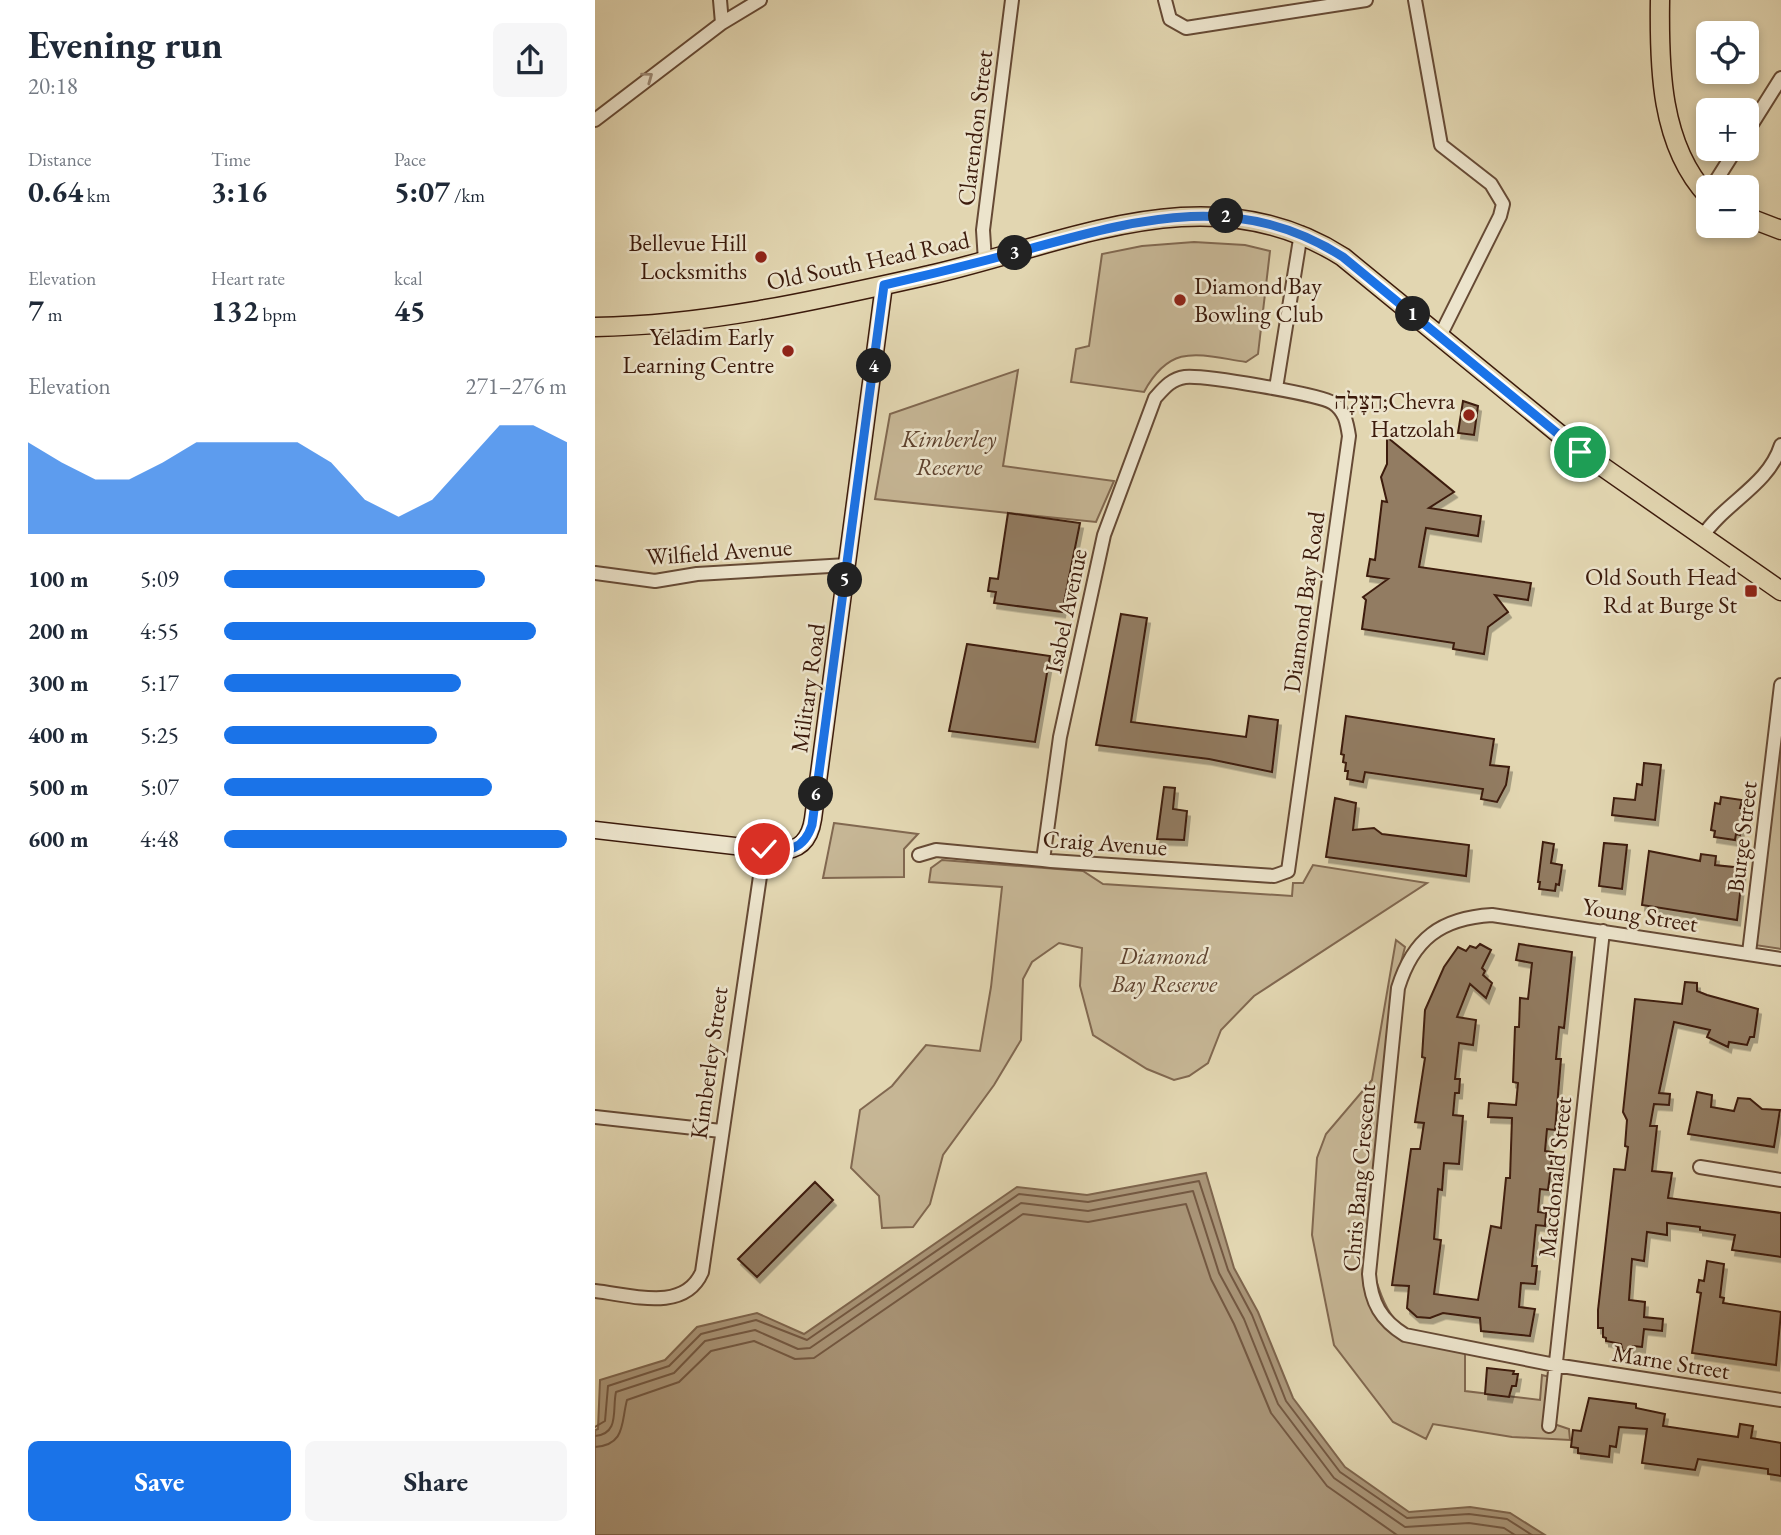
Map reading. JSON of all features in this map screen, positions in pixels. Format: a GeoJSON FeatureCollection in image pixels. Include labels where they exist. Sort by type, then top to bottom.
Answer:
{"type":"FeatureCollection","features":[{"type":"Feature","properties":{"kind":"main road"},"geometry":{"type":"LineString","coordinates":[[1660,0],[1662,68],[1672,132],[1696,182]]}},
{"type":"Feature","properties":{"kind":"main road","name":"Old South Head Road"},"geometry":{"type":"LineString","coordinates":[[595,327],[685,323],[884,285],[1094,231],[1162,217],[1229,216],[1273,223],[1301,233],[1343,257],[1580,452],[1781,591]]}},
{"type":"Feature","properties":{"kind":"main road"},"geometry":{"type":"LineString","coordinates":[[1759,222],[1781,230]]}},
{"type":"Feature","properties":{"kind":"street"},"geometry":{"type":"LineString","coordinates":[[720,0],[722,23]]}},
{"type":"Feature","properties":{"kind":"street"},"geometry":{"type":"LineString","coordinates":[[595,120],[722,23],[759,0]]}},
{"type":"Feature","properties":{"kind":"street","name":"Clarendon Street"},"geometry":{"type":"LineString","coordinates":[[985,261],[983,230],[1012,0]]}},
{"type":"Feature","properties":{"kind":"street"},"geometry":{"type":"LineString","coordinates":[[1165,0],[1170,19],[1186,28],[1366,0]]}},
{"type":"Feature","properties":{"kind":"street"},"geometry":{"type":"LineString","coordinates":[[1415,0],[1441,145],[1491,184],[1503,204],[1489,239],[1440,336]]}},
{"type":"Feature","properties":{"kind":"street"},"geometry":{"type":"LineString","coordinates":[[1759,113],[1781,78]]}},
{"type":"Feature","properties":{"kind":"street"},"geometry":{"type":"LineString","coordinates":[[1276,388],[1301,233]]}},
{"type":"Feature","properties":{"kind":"street","name":"Military Road"},"geometry":{"type":"LineString","coordinates":[[595,830],[764,849],[794,849],[807,838],[812,825],[884,285]]}},
{"type":"Feature","properties":{"kind":"street","name":"Diamond Bay Road"},"geometry":{"type":"LineString","coordinates":[[1168,382],[1186,377],[1276,388],[1321,397],[1341,410],[1349,436],[1288,871]]}},
{"type":"Feature","properties":{"kind":"street","name":"Isabel Avenue"},"geometry":{"type":"LineString","coordinates":[[1043,860],[1060,737],[1104,535],[1155,398],[1168,382]]}},
{"type":"Feature","properties":{"kind":"street"},"geometry":{"type":"LineString","coordinates":[[1702,537],[1718,516],[1763,477],[1781,445]]}},
{"type":"Feature","properties":{"kind":"street","name":"Wilfield Avenue"},"geometry":{"type":"LineString","coordinates":[[595,573],[655,581],[697,573],[847,565]]}},
{"type":"Feature","properties":{"kind":"street","name":"Burge Street"},"geometry":{"type":"LineString","coordinates":[[1749,953],[1781,685]]}},
{"type":"Feature","properties":{"kind":"street","name":"Kimberley Street"},"geometry":{"type":"LineString","coordinates":[[595,1292],[675,1297],[697,1283],[702,1272],[720,1131],[764,849]]}},
{"type":"Feature","properties":{"kind":"street","name":"Craig Avenue"},"geometry":{"type":"LineString","coordinates":[[919,855],[936,849],[1043,860],[1274,876],[1288,871]]}},
{"type":"Feature","properties":{"kind":"street","name":"Young Street"},"geometry":{"type":"LineString","coordinates":[[1492,915],[1781,960]]}},
{"type":"Feature","properties":{"kind":"street","name":"Chris Bang Crescent"},"geometry":{"type":"LineString","coordinates":[[1492,915],[1472,916],[1434,931],[1406,962],[1398,988],[1369,1274],[1370,1297],[1387,1324],[1405,1335],[1555,1365]]}},
{"type":"Feature","properties":{"kind":"street","name":"Macdonald Street"},"geometry":{"type":"LineString","coordinates":[[1549,1426],[1602,931]]}},
{"type":"Feature","properties":{"kind":"street"},"geometry":{"type":"LineString","coordinates":[[595,1117],[720,1131]]}},
{"type":"Feature","properties":{"kind":"street"},"geometry":{"type":"LineString","coordinates":[[1700,1167],[1781,1180]]}},
{"type":"Feature","properties":{"kind":"street","name":"Marne Street"},"geometry":{"type":"LineString","coordinates":[[1555,1365],[1781,1401]]}},
{"type":"Feature","properties":{"kind":"green space","name":"Diamond Bay Bowling Club"},"geometry":{"type":"Polygon","coordinates":[[[1194,242],[1245,245],[1270,251],[1258,354],[1246,362],[1200,355],[1176,359],[1154,376],[1144,392],[1071,382],[1076,349],[1089,346],[1102,254],[1142,246],[1194,242]]]}},
{"type":"Feature","properties":{"kind":"green space","name":"Kimberley Reserve"},"geometry":{"type":"Polygon","coordinates":[[[1018,370],[1003,466],[1114,481],[1096,522],[875,499],[890,414],[1018,370]]]}},
{"type":"Feature","properties":{"kind":"green space"},"geometry":{"type":"Polygon","coordinates":[[[1781,712],[1781,949],[1755,945],[1781,712]]]}},
{"type":"Feature","properties":{"kind":"green space"},"geometry":{"type":"Polygon","coordinates":[[[834,823],[918,834],[904,849],[904,877],[823,878],[834,823]]]}},
{"type":"Feature","properties":{"kind":"green space","name":"Diamond Bay Reserve"},"geometry":{"type":"Polygon","coordinates":[[[942,860],[1083,871],[1103,884],[1292,896],[1293,883],[1303,883],[1313,865],[1427,883],[1254,996],[1221,1030],[1208,1063],[1189,1076],[1174,1080],[1147,1069],[1093,1035],[1080,986],[1082,948],[1059,943],[1032,962],[1023,979],[1021,1040],[994,1085],[943,1155],[930,1204],[913,1227],[882,1228],[879,1196],[851,1168],[860,1110],[892,1086],[926,1045],[980,1051],[991,987],[1002,887],[929,882],[931,868],[942,860]]]}},
{"type":"Feature","properties":{"kind":"green space"},"geometry":{"type":"Polygon","coordinates":[[[1396,940],[1405,947],[1398,974],[1371,1263],[1378,1286],[1392,1316],[1401,1325],[1426,1339],[1465,1351],[1465,1391],[1540,1400],[1542,1375],[1554,1378],[1551,1423],[1569,1429],[1570,1440],[1512,1437],[1433,1424],[1426,1439],[1393,1422],[1334,1345],[1312,1235],[1317,1158],[1326,1134],[1372,1080],[1396,940]]]}},
{"type":"Feature","properties":{"kind":"water"},"geometry":{"type":"Polygon","coordinates":[[[1206,1173],[1234,1268],[1258,1312],[1293,1398],[1345,1467],[1409,1512],[1470,1507],[1510,1513],[1545,1535],[595,1535],[595,1430],[598,1429],[600,1380],[665,1360],[697,1327],[757,1313],[804,1334],[1017,1187],[1087,1195],[1206,1173]]]}},
{"type":"Feature","properties":{"kind":"building","name":"הַצָּלָה;Chevra Hatzolah"},"geometry":{"type":"Polygon","coordinates":[[[1463,401],[1478,406],[1474,435],[1458,433],[1463,401]]]}},
{"type":"Feature","properties":{"kind":"building"},"geometry":{"type":"Polygon","coordinates":[[[1387,437],[1454,492],[1429,508],[1481,516],[1478,536],[1426,528],[1419,567],[1531,583],[1528,600],[1495,595],[1508,612],[1488,627],[1484,654],[1453,649],[1454,643],[1362,629],[1366,600],[1363,597],[1388,579],[1367,576],[1370,559],[1375,560],[1382,501],[1387,502],[1381,477],[1387,464],[1387,437]]]}},
{"type":"Feature","properties":{"kind":"building"},"geometry":{"type":"Polygon","coordinates":[[[1008,513],[1080,523],[1062,612],[994,603],[996,592],[988,591],[990,578],[998,579],[1008,513]]]}},
{"type":"Feature","properties":{"kind":"building"},"geometry":{"type":"Polygon","coordinates":[[[1121,614],[1147,618],[1131,722],[1246,737],[1249,716],[1278,720],[1272,772],[1209,759],[1096,745],[1121,614]]]}},
{"type":"Feature","properties":{"kind":"building"},"geometry":{"type":"Polygon","coordinates":[[[967,644],[1050,656],[1035,742],[949,731],[967,644]]]}},
{"type":"Feature","properties":{"kind":"building"},"geometry":{"type":"Polygon","coordinates":[[[1346,716],[1494,739],[1490,765],[1509,767],[1506,785],[1497,802],[1481,799],[1483,789],[1365,772],[1363,782],[1347,779],[1348,771],[1345,771],[1346,763],[1343,762],[1344,755],[1341,754],[1346,716]]]}},
{"type":"Feature","properties":{"kind":"building"},"geometry":{"type":"Polygon","coordinates":[[[1644,763],[1661,765],[1655,820],[1612,815],[1614,798],[1635,800],[1637,784],[1642,785],[1644,763]]]}},
{"type":"Feature","properties":{"kind":"building"},"geometry":{"type":"Polygon","coordinates":[[[1164,787],[1175,788],[1173,809],[1187,811],[1184,840],[1157,839],[1164,787]]]}},
{"type":"Feature","properties":{"kind":"building"},"geometry":{"type":"Polygon","coordinates":[[[1721,797],[1742,800],[1740,808],[1744,808],[1740,835],[1736,834],[1735,840],[1714,837],[1715,831],[1711,830],[1715,803],[1720,804],[1721,797]]]}},
{"type":"Feature","properties":{"kind":"building"},"geometry":{"type":"Polygon","coordinates":[[[1335,798],[1356,803],[1353,830],[1374,828],[1382,834],[1469,845],[1466,876],[1326,857],[1335,798]]]}},
{"type":"Feature","properties":{"kind":"building"},"geometry":{"type":"Polygon","coordinates":[[[1543,842],[1554,844],[1551,863],[1562,865],[1559,885],[1556,884],[1555,891],[1539,889],[1543,842]]]}},
{"type":"Feature","properties":{"kind":"building"},"geometry":{"type":"Polygon","coordinates":[[[1604,843],[1627,845],[1622,889],[1599,886],[1604,843]]]}},
{"type":"Feature","properties":{"kind":"building"},"geometry":{"type":"Polygon","coordinates":[[[1649,851],[1700,861],[1701,854],[1716,856],[1715,865],[1743,868],[1737,920],[1642,905],[1649,851]]]}},
{"type":"Feature","properties":{"kind":"building"},"geometry":{"type":"Polygon","coordinates":[[[1480,944],[1491,950],[1482,968],[1485,971],[1483,975],[1492,983],[1486,998],[1470,984],[1457,1017],[1476,1020],[1473,1045],[1459,1043],[1455,1079],[1460,1079],[1459,1093],[1455,1093],[1453,1115],[1463,1116],[1459,1164],[1444,1163],[1442,1190],[1438,1189],[1434,1239],[1441,1240],[1434,1294],[1478,1300],[1491,1226],[1501,1228],[1506,1178],[1510,1178],[1512,1118],[1488,1117],[1489,1103],[1516,1105],[1518,1083],[1513,1082],[1515,1027],[1519,1027],[1520,998],[1528,999],[1532,963],[1516,960],[1519,944],[1572,952],[1564,1028],[1559,1027],[1556,1059],[1561,1059],[1555,1130],[1547,1129],[1545,1151],[1553,1152],[1548,1190],[1540,1189],[1538,1212],[1546,1213],[1545,1226],[1536,1225],[1532,1266],[1537,1266],[1535,1284],[1521,1283],[1519,1307],[1535,1309],[1530,1336],[1481,1331],[1480,1318],[1443,1313],[1430,1318],[1417,1317],[1407,1308],[1409,1286],[1392,1285],[1411,1149],[1420,1149],[1424,1123],[1415,1122],[1425,1058],[1422,1057],[1425,1010],[1444,967],[1458,947],[1466,951],[1470,946],[1476,948],[1480,944]]]}},
{"type":"Feature","properties":{"kind":"building"},"geometry":{"type":"Polygon","coordinates":[[[1685,982],[1697,983],[1697,991],[1707,995],[1758,1009],[1754,1037],[1750,1037],[1747,1045],[1729,1042],[1728,1047],[1707,1037],[1710,1030],[1674,1022],[1659,1093],[1670,1094],[1669,1105],[1654,1104],[1650,1126],[1657,1126],[1652,1171],[1672,1173],[1668,1198],[1781,1213],[1781,1257],[1732,1250],[1735,1235],[1700,1230],[1700,1227],[1667,1223],[1667,1235],[1647,1232],[1644,1261],[1632,1259],[1629,1300],[1645,1302],[1644,1317],[1663,1319],[1662,1331],[1644,1329],[1642,1347],[1633,1346],[1623,1352],[1621,1344],[1606,1341],[1603,1337],[1603,1328],[1598,1328],[1598,1310],[1614,1169],[1625,1170],[1628,1147],[1625,1146],[1627,1120],[1623,1112],[1635,999],[1682,1004],[1685,982]]]}},
{"type":"Feature","properties":{"kind":"building"},"geometry":{"type":"Polygon","coordinates":[[[1697,1092],[1712,1095],[1711,1107],[1734,1111],[1738,1098],[1750,1099],[1762,1109],[1780,1110],[1774,1147],[1688,1134],[1697,1092]]]}},
{"type":"Feature","properties":{"kind":"building"},"geometry":{"type":"Polygon","coordinates":[[[815,1182],[833,1200],[757,1277],[738,1259],[815,1182]]]}},
{"type":"Feature","properties":{"kind":"building"},"geometry":{"type":"Polygon","coordinates":[[[1707,1261],[1724,1264],[1720,1297],[1724,1298],[1723,1303],[1781,1312],[1776,1365],[1692,1353],[1701,1293],[1697,1292],[1699,1280],[1704,1281],[1707,1261]]]}},
{"type":"Feature","properties":{"kind":"building"},"geometry":{"type":"Polygon","coordinates":[[[1487,1368],[1514,1371],[1513,1374],[1518,1374],[1516,1386],[1512,1386],[1509,1397],[1485,1394],[1487,1368]]]}},
{"type":"Feature","properties":{"kind":"building"},"geometry":{"type":"Polygon","coordinates":[[[1589,1398],[1636,1404],[1636,1408],[1665,1414],[1663,1426],[1738,1437],[1740,1424],[1753,1426],[1751,1438],[1781,1443],[1781,1476],[1768,1474],[1768,1469],[1698,1459],[1695,1470],[1642,1463],[1647,1429],[1619,1427],[1616,1447],[1610,1446],[1609,1457],[1578,1453],[1578,1448],[1571,1447],[1573,1430],[1581,1431],[1589,1398]]]}},
{"type":"Feature","properties":{"kind":"place","name":"Bellevue Hill Locksmiths"},"geometry":{"type":"Point","coordinates":[761,257]}},
{"type":"Feature","properties":{"kind":"place","name":"Diamond Bay Bowling Club"},"geometry":{"type":"Point","coordinates":[1180,300]}},
{"type":"Feature","properties":{"kind":"place","name":"Yeladim Early Learning Centre"},"geometry":{"type":"Point","coordinates":[788,351]}},
{"type":"Feature","properties":{"kind":"place","name":"הַצָּלָה;Chevra Hatzolah"},"geometry":{"type":"Point","coordinates":[1469,415]}},
{"type":"Feature","properties":{"kind":"place","name":"Old South Head Rd at Burge St"},"geometry":{"type":"Point","coordinates":[1751,591]}},
{"type":"Feature","properties":{"kind":"route"},"geometry":{"type":"LineString","coordinates":[[764,849],[788,851],[800,846],[807,838],[812,825],[884,285],[1094,231],[1162,217],[1216,215],[1273,223],[1311,237],[1360,269],[1580,452]]}}]}
